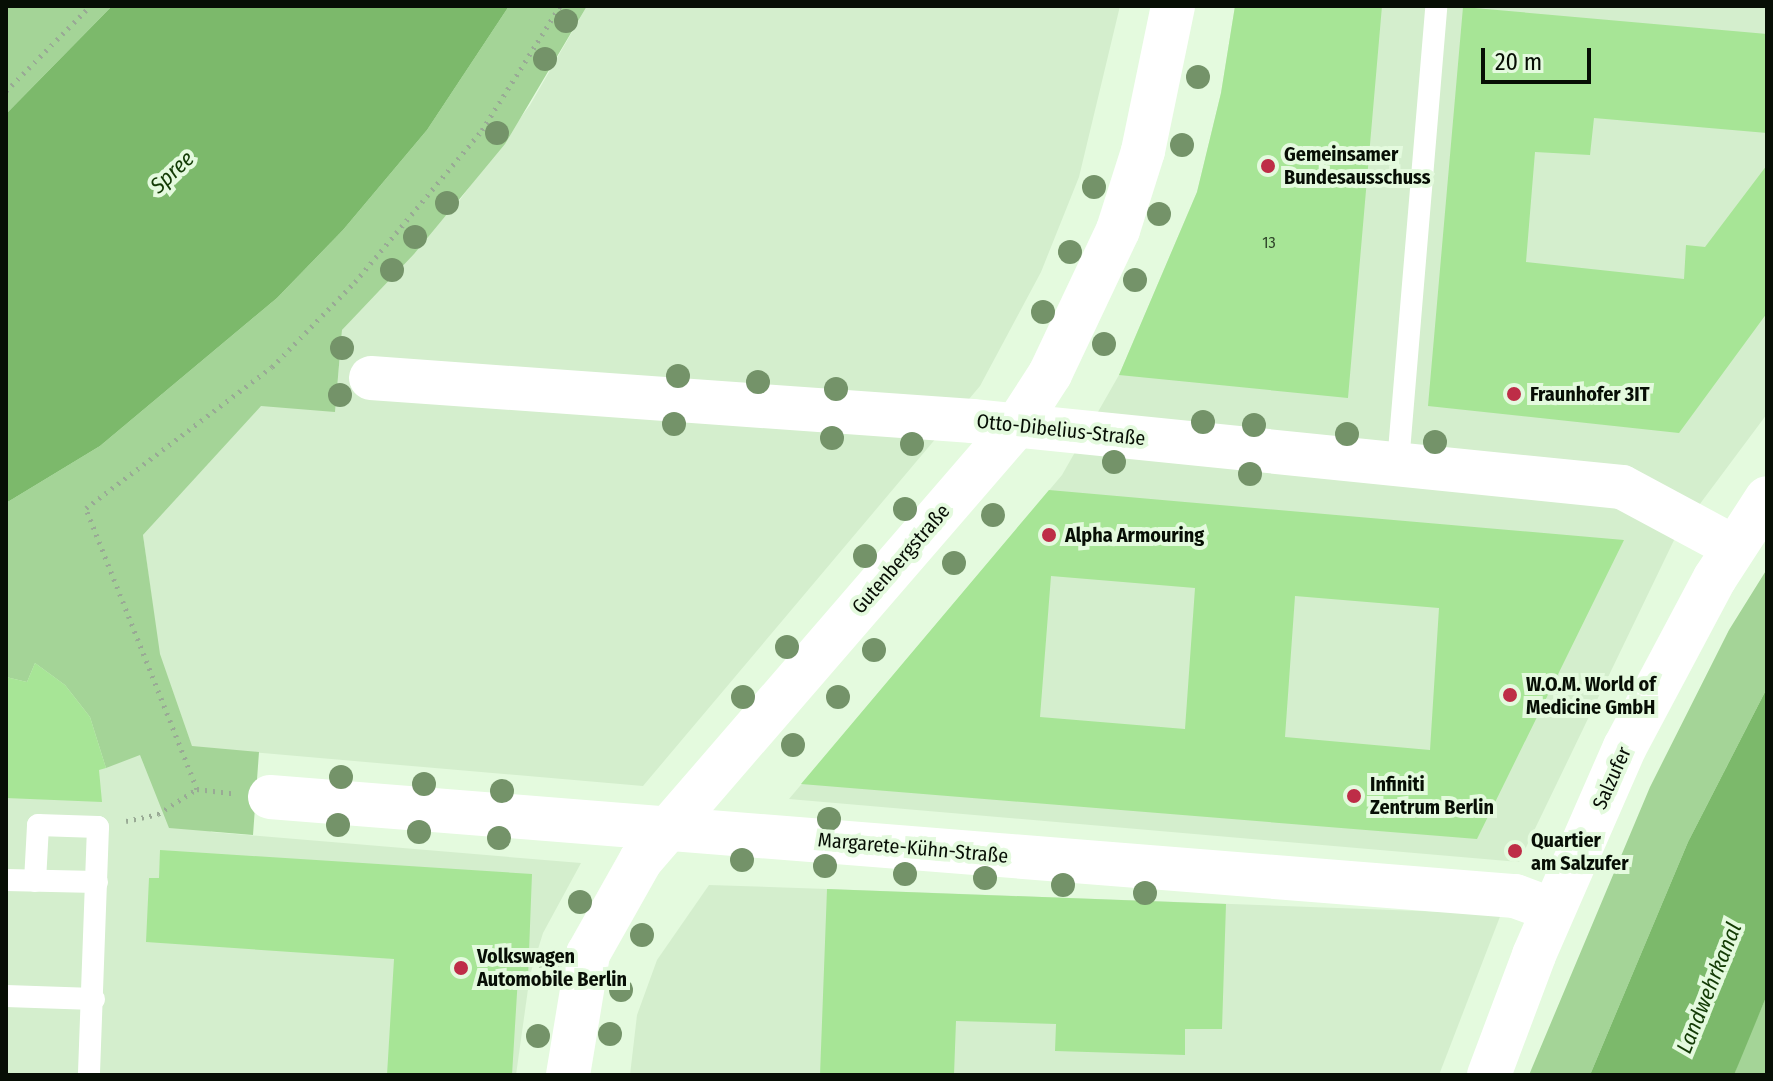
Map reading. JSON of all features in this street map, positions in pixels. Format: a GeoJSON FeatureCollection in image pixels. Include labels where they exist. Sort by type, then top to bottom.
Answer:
{"type":"FeatureCollection","features":[{"type":"Feature","properties":{"kind":"street","name":"Gutenbergstraße"},"geometry":{"type":"LineString","coordinates":[[568,1075],[588,954],[631,875],[1017,425],[1074,329],[1118,230],[1143,151],[1173,6]]}},
{"type":"Feature","properties":{"kind":"street","name":"Otto-Dibelius-Straße"},"geometry":{"type":"LineString","coordinates":[[371,378],[1017,425],[1622,487],[1734,547]]}},
{"type":"Feature","properties":{"kind":"street","name":"Salzufer"},"geometry":{"type":"LineString","coordinates":[[1489,1075],[1553,910],[1625,747],[1734,547],[1767,498]]}},
{"type":"Feature","properties":{"kind":"street","name":"Margarete-Kühn-Straße"},"geometry":{"type":"LineString","coordinates":[[270,797],[1515,896],[1553,910]]}},
{"type":"Feature","properties":{"kind":"lane"},"geometry":{"type":"LineString","coordinates":[[1398,463],[1436,6]]}},
{"type":"Feature","properties":{"kind":"lane"},"geometry":{"type":"LineString","coordinates":[[35,881],[38,825],[98,827],[89,1075]]}},
{"type":"Feature","properties":{"kind":"lane"},"geometry":{"type":"LineString","coordinates":[[6,880],[97,882]]}},
{"type":"Feature","properties":{"kind":"lane"},"geometry":{"type":"LineString","coordinates":[[6,996],[94,999]]}},
{"type":"Feature","properties":{"kind":"path"},"geometry":{"type":"LineString","coordinates":[[6,91],[90,6]]}},
{"type":"Feature","properties":{"kind":"path"},"geometry":{"type":"LineString","coordinates":[[197,789],[86,508],[272,367],[355,282],[482,130],[560,6]]}},
{"type":"Feature","properties":{"kind":"path"},"geometry":{"type":"LineString","coordinates":[[98,827],[158,814],[197,789],[270,797]]}},
{"type":"Feature","properties":{"kind":"shaded area"},"geometry":{"type":"Polygon","coordinates":[[[6,6],[112,6],[6,114],[6,6]]]}},
{"type":"Feature","properties":{"kind":"shaded area"},"geometry":{"type":"Polygon","coordinates":[[[509,6],[587,6],[505,144],[414,254],[342,330],[335,412],[261,406],[143,535],[160,654],[192,746],[259,752],[253,835],[169,828],[140,755],[106,768],[90,717],[65,685],[35,663],[27,682],[6,677],[6,503],[100,446],[277,298],[343,230],[427,130],[509,6]]]}},
{"type":"Feature","properties":{"kind":"shaded area"},"geometry":{"type":"Polygon","coordinates":[[[587,6],[1120,6],[1079,177],[1041,272],[980,386],[643,786],[192,747],[159,653],[143,535],[261,405],[335,411],[342,330],[459,201],[530,105],[587,6]]]}},
{"type":"Feature","properties":{"kind":"shaded area"},"geometry":{"type":"Polygon","coordinates":[[[1235,6],[1767,6],[1767,414],[1676,536],[1519,862],[789,799],[1062,475],[1119,375],[1197,192],[1221,93],[1235,6]]]}},
{"type":"Feature","properties":{"kind":"shaded area"},"geometry":{"type":"Polygon","coordinates":[[[6,503],[211,832],[581,863],[543,933],[530,975],[516,1075],[6,1075],[6,503]]]}},
{"type":"Feature","properties":{"kind":"shaded area"},"geometry":{"type":"Polygon","coordinates":[[[1767,569],[1767,688],[1688,842],[1590,1075],[1529,1075],[1650,787],[1729,630],[1767,569]]]}},
{"type":"Feature","properties":{"kind":"shaded area"},"geometry":{"type":"Polygon","coordinates":[[[709,885],[1501,914],[1439,1075],[630,1075],[637,1015],[657,960],[709,885]]]}},
{"type":"Feature","properties":{"kind":"shaded area"},"geometry":{"type":"Polygon","coordinates":[[[1767,995],[1767,1075],[1734,1075],[1740,1057],[1767,995]]]}},
{"type":"Feature","properties":{"kind":"water","name":"Spree"},"geometry":{"type":"Polygon","coordinates":[[[112,6],[509,6],[427,130],[343,230],[277,298],[100,446],[6,503],[6,114],[112,6]]]}},
{"type":"Feature","properties":{"kind":"water","name":"Landwehrkanal"},"geometry":{"type":"Polygon","coordinates":[[[1767,688],[1767,995],[1734,1075],[1590,1075],[1688,842],[1767,688]]]}},
{"type":"Feature","properties":{"kind":"building"},"geometry":{"type":"Polygon","coordinates":[[[1235,6],[1382,6],[1348,398],[1119,375],[1197,192],[1221,93],[1235,6]]]}},
{"type":"Feature","properties":{"kind":"building"},"geometry":{"type":"Polygon","coordinates":[[[1463,7],[1767,34],[1767,133],[1594,118],[1590,155],[1535,152],[1526,262],[1684,279],[1686,245],[1705,247],[1767,165],[1767,313],[1679,433],[1428,406],[1463,7]]]}},
{"type":"Feature","properties":{"kind":"building"},"geometry":{"type":"Polygon","coordinates":[[[1049,490],[1624,540],[1477,839],[801,784],[1049,490]],[[1051,576],[1040,717],[1185,729],[1195,588],[1051,576]],[[1295,596],[1285,737],[1430,750],[1439,608],[1295,596]]]}},
{"type":"Feature","properties":{"kind":"building"},"geometry":{"type":"Polygon","coordinates":[[[35,663],[65,685],[90,717],[106,768],[99,770],[102,802],[6,798],[6,677],[27,682],[35,663]]]}},
{"type":"Feature","properties":{"kind":"building","name":"Volkswagen Automobile Berlin"},"geometry":{"type":"Polygon","coordinates":[[[160,850],[532,874],[528,978],[518,977],[512,1075],[387,1075],[394,959],[146,942],[149,878],[159,878],[160,850]]]}},
{"type":"Feature","properties":{"kind":"building"},"geometry":{"type":"Polygon","coordinates":[[[827,889],[1226,904],[1222,1029],[1185,1029],[1185,1055],[1055,1051],[1056,1024],[956,1021],[954,1075],[820,1075],[827,889]]]}},
{"type":"Feature","properties":{"kind":"place","name":"Gemeinsamer Bundesausschuss"},"geometry":{"type":"Point","coordinates":[1268,166]}},
{"type":"Feature","properties":{"kind":"place","name":"Fraunhofer 3IT"},"geometry":{"type":"Point","coordinates":[1514,394]}},
{"type":"Feature","properties":{"kind":"place","name":"Alpha Armouring"},"geometry":{"type":"Point","coordinates":[1049,535]}},
{"type":"Feature","properties":{"kind":"place","name":"W.O.M. World of Medicine GmbH"},"geometry":{"type":"Point","coordinates":[1510,695]}},
{"type":"Feature","properties":{"kind":"place","name":"Infiniti Zentrum Berlin"},"geometry":{"type":"Point","coordinates":[1354,796]}},
{"type":"Feature","properties":{"kind":"place","name":"Quartier am Salzufer"},"geometry":{"type":"Point","coordinates":[1515,851]}},
{"type":"Feature","properties":{"kind":"place","name":"Volkswagen Automobile Berlin"},"geometry":{"type":"Point","coordinates":[461,968]}}]}
